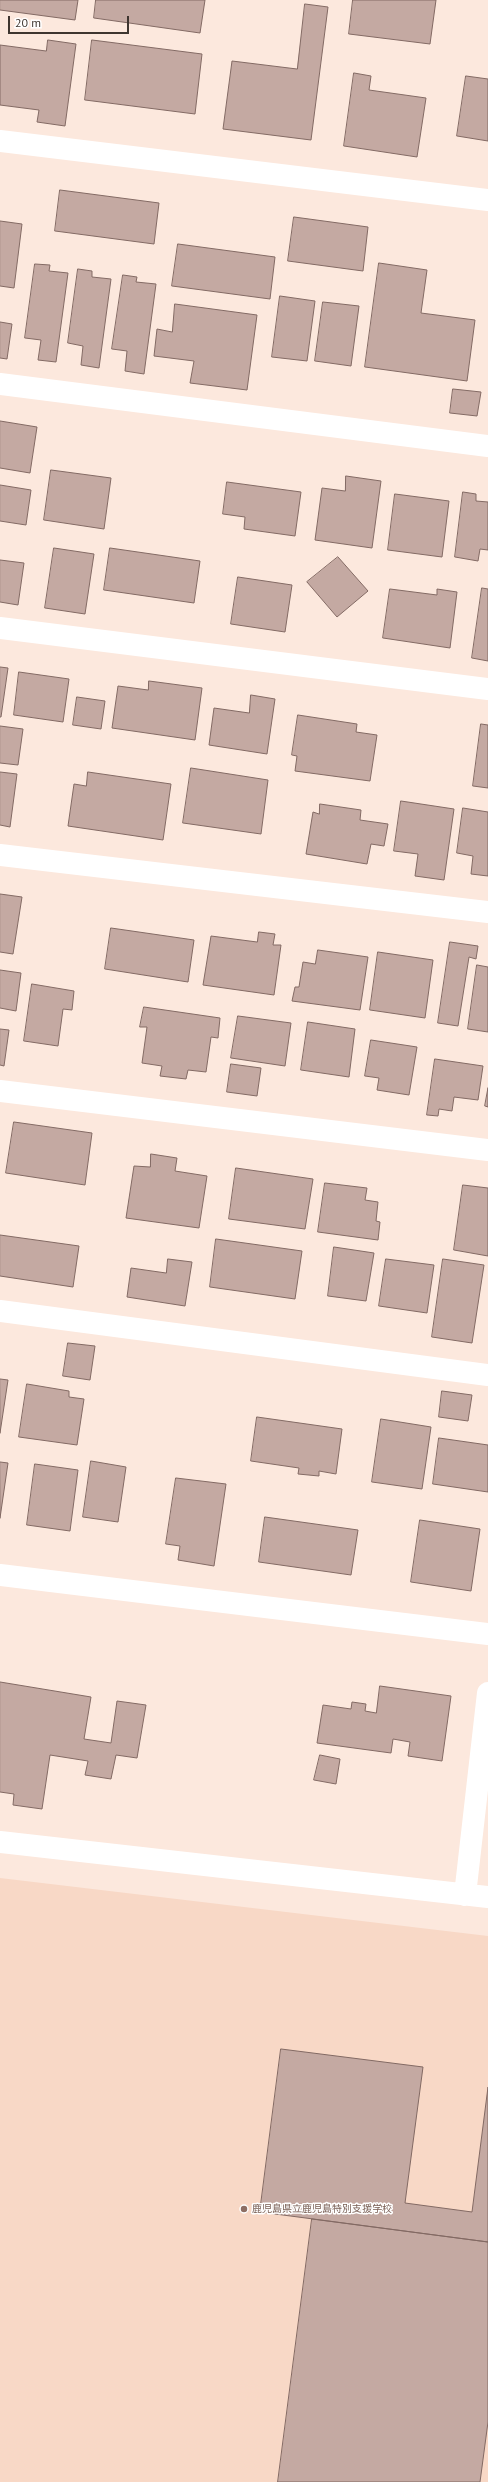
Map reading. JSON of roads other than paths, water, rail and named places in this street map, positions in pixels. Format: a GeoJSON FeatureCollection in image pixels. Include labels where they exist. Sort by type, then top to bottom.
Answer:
{"type":"FeatureCollection","features":[{"type":"Feature","properties":{"kind":"street"},"geometry":{"type":"LineString","coordinates":[[0,141],[488,200]]}},
{"type":"Feature","properties":{"kind":"street"},"geometry":{"type":"LineString","coordinates":[[0,384],[488,446]]}},
{"type":"Feature","properties":{"kind":"street"},"geometry":{"type":"LineString","coordinates":[[0,628],[488,689]]}},
{"type":"Feature","properties":{"kind":"street"},"geometry":{"type":"LineString","coordinates":[[0,855],[488,912]]}},
{"type":"Feature","properties":{"kind":"street"},"geometry":{"type":"LineString","coordinates":[[0,1091],[488,1150]]}},
{"type":"Feature","properties":{"kind":"street"},"geometry":{"type":"LineString","coordinates":[[0,1311],[488,1375]]}},
{"type":"Feature","properties":{"kind":"street"},"geometry":{"type":"LineString","coordinates":[[0,1575],[488,1634]]}},
{"type":"Feature","properties":{"kind":"street"},"geometry":{"type":"LineString","coordinates":[[465,1895],[488,1693]]}},
{"type":"Feature","properties":{"kind":"street"},"geometry":{"type":"LineString","coordinates":[[0,1842],[488,1897]]}},
{"type":"Feature","properties":{"kind":"place","name":"鹿児島県立鹿児島特別支援学校"},"geometry":{"type":"Point","coordinates":[244,2209]}}]}
